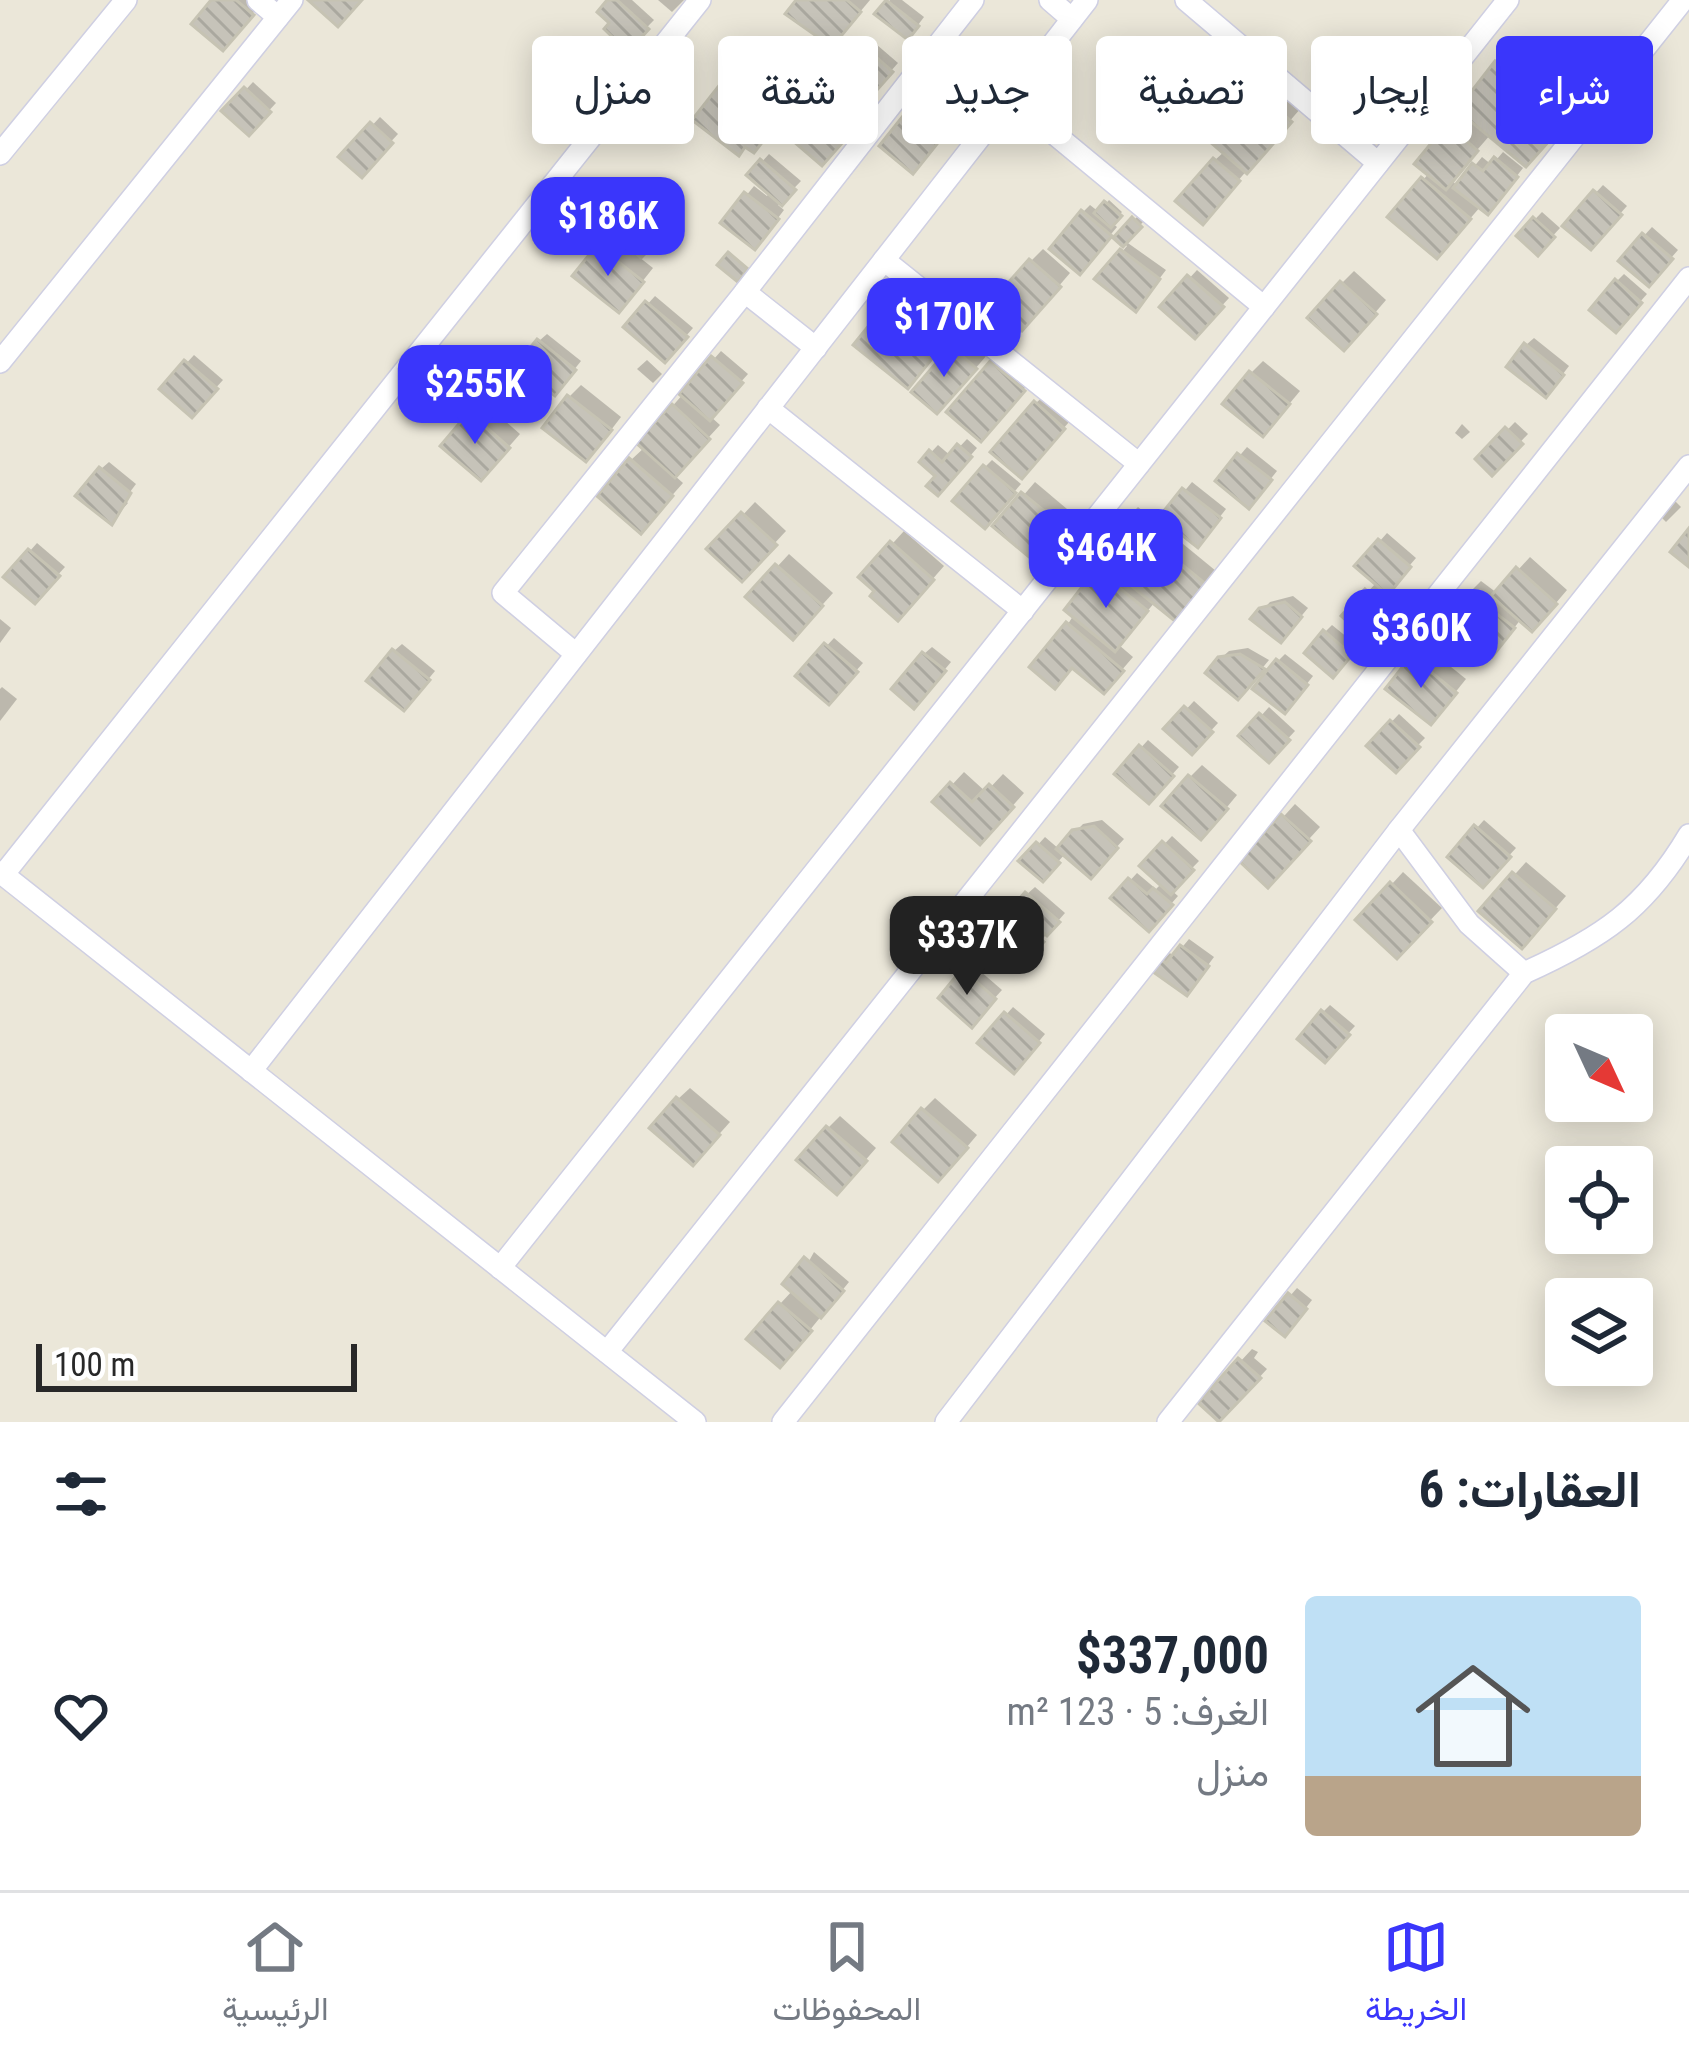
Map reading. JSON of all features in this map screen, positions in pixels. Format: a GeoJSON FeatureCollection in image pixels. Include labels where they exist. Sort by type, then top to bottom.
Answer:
{"type":"FeatureCollection","features":[{"type":"Feature","properties":{"kind":"street"},"geometry":{"type":"LineString","coordinates":[[0,154],[126,0]]}},
{"type":"Feature","properties":{"kind":"street"},"geometry":{"type":"LineString","coordinates":[[0,362],[285,9],[258,0]]}},
{"type":"Feature","properties":{"kind":"street"},"geometry":{"type":"LineString","coordinates":[[695,1422],[2,873],[700,0]]}},
{"type":"Feature","properties":{"kind":"street"},"geometry":{"type":"LineString","coordinates":[[576,655],[503,593],[973,0]]}},
{"type":"Feature","properties":{"kind":"street"},"geometry":{"type":"LineString","coordinates":[[1050,0],[1072,20]]}},
{"type":"Feature","properties":{"kind":"street"},"geometry":{"type":"LineString","coordinates":[[1059,36],[1088,0]]}},
{"type":"Feature","properties":{"kind":"street"},"geometry":{"type":"LineString","coordinates":[[1186,0],[1378,163]]}},
{"type":"Feature","properties":{"kind":"street"},"geometry":{"type":"LineString","coordinates":[[500,1268],[1508,0]]}},
{"type":"Feature","properties":{"kind":"street"},"geometry":{"type":"LineString","coordinates":[[607,1352],[1683,0]]}},
{"type":"Feature","properties":{"kind":"street"},"geometry":{"type":"LineString","coordinates":[[251,1071],[975,144]]}},
{"type":"Feature","properties":{"kind":"street"},"geometry":{"type":"LineString","coordinates":[[1067,144],[1264,307]]}},
{"type":"Feature","properties":{"kind":"street"},"geometry":{"type":"LineString","coordinates":[[884,260],[1138,464]]}},
{"type":"Feature","properties":{"kind":"street"},"geometry":{"type":"LineString","coordinates":[[783,1422],[1689,278]]}},
{"type":"Feature","properties":{"kind":"street"},"geometry":{"type":"LineString","coordinates":[[745,292],[815,348]]}},
{"type":"Feature","properties":{"kind":"street"},"geometry":{"type":"LineString","coordinates":[[768,408],[1023,611]]}},
{"type":"Feature","properties":{"kind":"street"},"geometry":{"type":"LineString","coordinates":[[946,1422],[1399,830],[1689,466]]}},
{"type":"Feature","properties":{"kind":"street"},"geometry":{"type":"LineString","coordinates":[[1399,830],[1469,924],[1524,974]]}},
{"type":"Feature","properties":{"kind":"street"},"geometry":{"type":"LineString","coordinates":[[1168,1422],[1524,974],[1589,944],[1662,880],[1689,835]]}},
{"type":"Feature","properties":{"kind":"building"},"geometry":{"type":"Polygon","coordinates":[[[211,0],[236,0],[254,15],[223,51],[191,24],[211,0]]]}},
{"type":"Feature","properties":{"kind":"building"},"geometry":{"type":"Polygon","coordinates":[[[308,0],[362,0],[338,27],[308,0]]]}},
{"type":"Feature","properties":{"kind":"building"},"geometry":{"type":"Polygon","coordinates":[[[607,0],[617,0],[649,29],[643,36],[611,36],[604,29],[609,23],[597,12],[607,0]]]}},
{"type":"Feature","properties":{"kind":"building"},"geometry":{"type":"Polygon","coordinates":[[[796,0],[847,0],[861,12],[841,36],[816,36],[785,14],[796,0]]]}},
{"type":"Feature","properties":{"kind":"building"},"geometry":{"type":"Polygon","coordinates":[[[886,0],[919,26],[911,36],[903,36],[874,14],[886,0]]]}},
{"type":"Feature","properties":{"kind":"building"},"geometry":{"type":"Polygon","coordinates":[[[878,59],[893,72],[878,89],[878,59]]]}},
{"type":"Feature","properties":{"kind":"building"},"geometry":{"type":"Polygon","coordinates":[[[1495,61],[1496,142],[1472,122],[1472,91],[1495,61]]]}},
{"type":"Feature","properties":{"kind":"building"},"geometry":{"type":"Polygon","coordinates":[[[244,87],[271,112],[249,136],[221,111],[244,87]]]}},
{"type":"Feature","properties":{"kind":"building"},"geometry":{"type":"Polygon","coordinates":[[[718,87],[718,140],[694,117],[718,87]]]}},
{"type":"Feature","properties":{"kind":"building"},"geometry":{"type":"Polygon","coordinates":[[[902,117],[902,144],[937,144],[913,174],[879,146],[902,117]]]}},
{"type":"Feature","properties":{"kind":"building"},"geometry":{"type":"Polygon","coordinates":[[[370,122],[393,143],[362,178],[338,157],[370,122]]]}},
{"type":"Feature","properties":{"kind":"building"},"geometry":{"type":"Polygon","coordinates":[[[723,144],[761,144],[754,153],[745,147],[739,156],[723,144]]]}},
{"type":"Feature","properties":{"kind":"building"},"geometry":{"type":"Polygon","coordinates":[[[797,144],[841,144],[822,166],[797,144]]]}},
{"type":"Feature","properties":{"kind":"building"},"geometry":{"type":"Polygon","coordinates":[[[1212,144],[1273,144],[1247,174],[1212,144]]]}},
{"type":"Feature","properties":{"kind":"building"},"geometry":{"type":"Polygon","coordinates":[[[1430,144],[1470,144],[1478,151],[1446,190],[1414,164],[1430,144]]]}},
{"type":"Feature","properties":{"kind":"building"},"geometry":{"type":"Polygon","coordinates":[[[1498,144],[1546,144],[1526,167],[1498,144]]]}},
{"type":"Feature","properties":{"kind":"building"},"geometry":{"type":"Polygon","coordinates":[[[1494,157],[1518,177],[1488,215],[1453,188],[1472,163],[1483,171],[1494,157]]]}},
{"type":"Feature","properties":{"kind":"building"},"geometry":{"type":"Polygon","coordinates":[[[1213,158],[1240,181],[1203,225],[1175,201],[1213,158]]]}},
{"type":"Feature","properties":{"kind":"building"},"geometry":{"type":"Polygon","coordinates":[[[760,159],[796,190],[782,206],[746,175],[760,159]]]}},
{"type":"Feature","properties":{"kind":"building"},"geometry":{"type":"Polygon","coordinates":[[[1421,177],[1471,219],[1437,259],[1387,217],[1421,177]]]}},
{"type":"Feature","properties":{"kind":"building"},"geometry":{"type":"Polygon","coordinates":[[[1593,190],[1622,215],[1591,250],[1562,226],[1593,190]]]}},
{"type":"Feature","properties":{"kind":"building"},"geometry":{"type":"Polygon","coordinates":[[[744,192],[779,219],[755,250],[720,223],[744,192]]]}},
{"type":"Feature","properties":{"kind":"building"},"geometry":{"type":"Polygon","coordinates":[[[1104,201],[1122,216],[1111,228],[1094,213],[1104,201]]]}},
{"type":"Feature","properties":{"kind":"building"},"geometry":{"type":"Polygon","coordinates":[[[634,205],[665,233],[641,258],[611,230],[634,205]]]}},
{"type":"Feature","properties":{"kind":"building"},"geometry":{"type":"Polygon","coordinates":[[[1081,210],[1112,236],[1080,275],[1049,249],[1081,210]]]}},
{"type":"Feature","properties":{"kind":"building"},"geometry":{"type":"Polygon","coordinates":[[[1132,217],[1142,227],[1123,247],[1113,238],[1132,217]]]}},
{"type":"Feature","properties":{"kind":"building"},"geometry":{"type":"Polygon","coordinates":[[[1533,217],[1555,237],[1538,256],[1516,236],[1533,217]]]}},
{"type":"Feature","properties":{"kind":"building"},"geometry":{"type":"Polygon","coordinates":[[[1642,233],[1673,259],[1649,287],[1618,261],[1642,233]]]}},
{"type":"Feature","properties":{"kind":"building"},"geometry":{"type":"Polygon","coordinates":[[[597,245],[644,282],[619,313],[572,276],[597,245]]]}},
{"type":"Feature","properties":{"kind":"building"},"geometry":{"type":"Polygon","coordinates":[[[1120,249],[1160,279],[1136,312],[1094,279],[1120,249]]]}},
{"type":"Feature","properties":{"kind":"building"},"geometry":{"type":"Polygon","coordinates":[[[728,252],[748,269],[738,282],[717,265],[728,252]]]}},
{"type":"Feature","properties":{"kind":"building"},"geometry":{"type":"Polygon","coordinates":[[[1029,259],[1061,287],[1022,331],[990,303],[1029,259]]]}},
{"type":"Feature","properties":{"kind":"building"},"geometry":{"type":"Polygon","coordinates":[[[1187,275],[1224,307],[1195,339],[1159,307],[1187,275]]]}},
{"type":"Feature","properties":{"kind":"building"},"geometry":{"type":"Polygon","coordinates":[[[1615,279],[1642,303],[1616,333],[1589,310],[1615,279]]]}},
{"type":"Feature","properties":{"kind":"building"},"geometry":{"type":"Polygon","coordinates":[[[1340,281],[1377,314],[1344,351],[1307,318],[1340,281]]]}},
{"type":"Feature","properties":{"kind":"building"},"geometry":{"type":"Polygon","coordinates":[[[896,292],[950,336],[908,389],[853,345],[896,292]]]}},
{"type":"Feature","properties":{"kind":"building"},"geometry":{"type":"Polygon","coordinates":[[[645,301],[688,337],[665,363],[623,327],[645,301]]]}},
{"type":"Feature","properties":{"kind":"building"},"geometry":{"type":"Polygon","coordinates":[[[537,339],[576,370],[555,396],[516,365],[537,339]]]}},
{"type":"Feature","properties":{"kind":"building"},"geometry":{"type":"Polygon","coordinates":[[[1524,343],[1564,375],[1546,398],[1506,367],[1524,343]]]}},
{"type":"Feature","properties":{"kind":"building"},"geometry":{"type":"Polygon","coordinates":[[[951,346],[977,369],[937,414],[911,392],[951,346]]]}},
{"type":"Feature","properties":{"kind":"building"},"geometry":{"type":"Polygon","coordinates":[[[711,356],[743,383],[710,421],[679,394],[711,356]]]}},
{"type":"Feature","properties":{"kind":"building"},"geometry":{"type":"Polygon","coordinates":[[[184,360],[218,389],[192,418],[159,389],[184,360]]]}},
{"type":"Feature","properties":{"kind":"building"},"geometry":{"type":"Polygon","coordinates":[[[990,361],[1025,391],[981,442],[946,412],[990,361]]]}},
{"type":"Feature","properties":{"kind":"building"},"geometry":{"type":"Polygon","coordinates":[[[1249,371],[1290,404],[1263,437],[1222,404],[1249,371]]]}},
{"type":"Feature","properties":{"kind":"building"},"geometry":{"type":"Polygon","coordinates":[[[567,395],[612,430],[586,462],[542,428],[567,395]]]}},
{"type":"Feature","properties":{"kind":"building"},"geometry":{"type":"Polygon","coordinates":[[[1034,401],[1065,429],[1022,479],[990,452],[1034,401]]]}},
{"type":"Feature","properties":{"kind":"building"},"geometry":{"type":"Polygon","coordinates":[[[672,404],[710,439],[675,478],[636,443],[672,404]]]}},
{"type":"Feature","properties":{"kind":"building"},"geometry":{"type":"Polygon","coordinates":[[[469,412],[510,448],[481,481],[440,446],[469,412]]]}},
{"type":"Feature","properties":{"kind":"building"},"geometry":{"type":"Polygon","coordinates":[[[1505,427],[1523,444],[1492,476],[1475,459],[1505,427]]]}},
{"type":"Feature","properties":{"kind":"building"},"geometry":{"type":"Polygon","coordinates":[[[957,444],[972,457],[938,496],[926,486],[935,476],[919,462],[929,450],[942,462],[957,444]]]}},
{"type":"Feature","properties":{"kind":"building"},"geometry":{"type":"Polygon","coordinates":[[[1237,453],[1272,480],[1249,509],[1215,481],[1237,453]]]}},
{"type":"Feature","properties":{"kind":"building"},"geometry":{"type":"Polygon","coordinates":[[[629,458],[673,496],[641,534],[597,496],[629,458]]]}},
{"type":"Feature","properties":{"kind":"building"},"geometry":{"type":"Polygon","coordinates":[[[983,465],[1016,493],[985,529],[952,501],[983,465]]]}},
{"type":"Feature","properties":{"kind":"building"},"geometry":{"type":"Polygon","coordinates":[[[99,467],[131,493],[112,525],[75,496],[99,467]]]}},
{"type":"Feature","properties":{"kind":"building"},"geometry":{"type":"Polygon","coordinates":[[[1182,488],[1221,518],[1198,548],[1159,517],[1182,488]]]}},
{"type":"Feature","properties":{"kind":"building"},"geometry":{"type":"Polygon","coordinates":[[[1021,492],[1058,522],[1029,557],[992,526],[1021,492]]]}},
{"type":"Feature","properties":{"kind":"building"},"geometry":{"type":"Polygon","coordinates":[[[741,512],[777,545],[742,582],[706,549],[741,512]]]}},
{"type":"Feature","properties":{"kind":"building"},"geometry":{"type":"Polygon","coordinates":[[[1124,517],[1207,585],[1176,622],[1093,555],[1124,517]]]}},
{"type":"Feature","properties":{"kind":"building"},"geometry":{"type":"Polygon","coordinates":[[[1689,528],[1689,567],[1670,552],[1689,528]]]}},
{"type":"Feature","properties":{"kind":"building"},"geometry":{"type":"Polygon","coordinates":[[[1378,539],[1411,567],[1388,595],[1354,566],[1378,539]]]}},
{"type":"Feature","properties":{"kind":"building"},"geometry":{"type":"Polygon","coordinates":[[[890,541],[934,580],[898,621],[870,596],[874,591],[858,577],[890,541]]]}},
{"type":"Feature","properties":{"kind":"building"},"geometry":{"type":"Polygon","coordinates":[[[28,549],[60,576],[35,604],[3,577],[28,549]]]}},
{"type":"Feature","properties":{"kind":"building"},"geometry":{"type":"Polygon","coordinates":[[[775,564],[823,606],[793,640],[745,597],[775,564]]]}},
{"type":"Feature","properties":{"kind":"building"},"geometry":{"type":"Polygon","coordinates":[[[1516,567],[1557,604],[1532,632],[1491,596],[1516,567]]]}},
{"type":"Feature","properties":{"kind":"building"},"geometry":{"type":"Polygon","coordinates":[[[1096,569],[1148,611],[1115,652],[1064,610],[1096,569]]]}},
{"type":"Feature","properties":{"kind":"building"},"geometry":{"type":"Polygon","coordinates":[[[1365,589],[1394,616],[1370,642],[1341,616],[1365,589]]]}},
{"type":"Feature","properties":{"kind":"building"},"geometry":{"type":"Polygon","coordinates":[[[1467,591],[1515,628],[1492,657],[1444,620],[1467,591]]]}},
{"type":"Feature","properties":{"kind":"building"},"geometry":{"type":"Polygon","coordinates":[[[1285,602],[1302,617],[1281,643],[1250,619],[1259,608],[1285,602]]]}},
{"type":"Feature","properties":{"kind":"building"},"geometry":{"type":"Polygon","coordinates":[[[1066,622],[1124,671],[1104,694],[1072,668],[1055,689],[1029,667],[1066,622]]]}},
{"type":"Feature","properties":{"kind":"building"},"geometry":{"type":"Polygon","coordinates":[[[1323,630],[1352,655],[1333,678],[1304,653],[1323,630]]]}},
{"type":"Feature","properties":{"kind":"building"},"geometry":{"type":"Polygon","coordinates":[[[824,643],[858,672],[829,705],[795,676],[824,643]]]}},
{"type":"Feature","properties":{"kind":"building"},"geometry":{"type":"Polygon","coordinates":[[[392,649],[430,680],[404,711],[366,681],[392,649]]]}},
{"type":"Feature","properties":{"kind":"building"},"geometry":{"type":"Polygon","coordinates":[[[922,652],[946,671],[914,709],[891,689],[922,652]]]}},
{"type":"Feature","properties":{"kind":"building"},"geometry":{"type":"Polygon","coordinates":[[[1240,654],[1265,669],[1238,700],[1205,673],[1218,657],[1240,654]]]}},
{"type":"Feature","properties":{"kind":"building"},"geometry":{"type":"Polygon","coordinates":[[[1411,656],[1457,693],[1431,725],[1385,689],[1411,656]]]}},
{"type":"Feature","properties":{"kind":"building"},"geometry":{"type":"Polygon","coordinates":[[[1276,659],[1308,685],[1285,714],[1252,689],[1276,659]]]}},
{"type":"Feature","properties":{"kind":"building"},"geometry":{"type":"Polygon","coordinates":[[[1184,706],[1213,732],[1192,755],[1163,729],[1184,706]]]}},
{"type":"Feature","properties":{"kind":"building"},"geometry":{"type":"Polygon","coordinates":[[[1259,713],[1290,740],[1269,763],[1238,736],[1259,713]]]}},
{"type":"Feature","properties":{"kind":"building"},"geometry":{"type":"Polygon","coordinates":[[[1390,720],[1420,747],[1396,773],[1366,746],[1390,720]]]}},
{"type":"Feature","properties":{"kind":"building"},"geometry":{"type":"Polygon","coordinates":[[[1139,745],[1174,776],[1149,804],[1114,774],[1139,745]]]}},
{"type":"Feature","properties":{"kind":"building"},"geometry":{"type":"Polygon","coordinates":[[[1188,775],[1228,809],[1201,840],[1161,806],[1188,775]]]}},
{"type":"Feature","properties":{"kind":"building"},"geometry":{"type":"Polygon","coordinates":[[[950,782],[972,802],[989,784],[1014,807],[980,845],[932,802],[950,782]]]}},
{"type":"Feature","properties":{"kind":"building"},"geometry":{"type":"Polygon","coordinates":[[[1281,814],[1311,841],[1268,888],[1239,861],[1281,814]]]}},
{"type":"Feature","properties":{"kind":"building"},"geometry":{"type":"Polygon","coordinates":[[[1474,825],[1511,857],[1483,888],[1447,857],[1474,825]]]}},
{"type":"Feature","properties":{"kind":"building"},"geometry":{"type":"Polygon","coordinates":[[[1094,826],[1118,848],[1091,879],[1056,849],[1072,830],[1094,826]]]}},
{"type":"Feature","properties":{"kind":"building"},"geometry":{"type":"Polygon","coordinates":[[[1162,841],[1194,870],[1171,895],[1139,866],[1162,841]]]}},
{"type":"Feature","properties":{"kind":"building"},"geometry":{"type":"Polygon","coordinates":[[[1036,842],[1060,863],[1043,882],[1018,861],[1036,842]]]}},
{"type":"Feature","properties":{"kind":"building"},"geometry":{"type":"Polygon","coordinates":[[[1512,872],[1556,909],[1522,949],[1478,911],[1512,872]]]}},
{"type":"Feature","properties":{"kind":"building"},"geometry":{"type":"Polygon","coordinates":[[[1128,878],[1147,894],[1153,888],[1173,905],[1149,932],[1110,898],[1128,878]]]}},
{"type":"Feature","properties":{"kind":"building"},"geometry":{"type":"Polygon","coordinates":[[[1390,882],[1432,922],[1397,959],[1355,920],[1390,882]]]}},
{"type":"Feature","properties":{"kind":"building"},"geometry":{"type":"Polygon","coordinates":[[[1025,892],[1060,922],[1047,936],[1013,906],[1025,892]]]}},
{"type":"Feature","properties":{"kind":"building"},"geometry":{"type":"Polygon","coordinates":[[[1006,909],[1044,942],[1017,972],[979,939],[1006,909]]]}},
{"type":"Feature","properties":{"kind":"building"},"geometry":{"type":"Polygon","coordinates":[[[1180,945],[1209,966],[1187,996],[1152,971],[1160,959],[1166,963],[1180,945]]]}},
{"type":"Feature","properties":{"kind":"building"},"geometry":{"type":"Polygon","coordinates":[[[962,969],[996,999],[972,1028],[938,998],[962,969]]]}},
{"type":"Feature","properties":{"kind":"building"},"geometry":{"type":"Polygon","coordinates":[[[1321,1010],[1350,1035],[1325,1063],[1297,1039],[1321,1010]]]}},
{"type":"Feature","properties":{"kind":"building"},"geometry":{"type":"Polygon","coordinates":[[[1004,1012],[1040,1043],[1014,1074],[977,1043],[1004,1012]]]}},
{"type":"Feature","properties":{"kind":"building"},"geometry":{"type":"Polygon","coordinates":[[[676,1097],[720,1135],[693,1166],[649,1128],[676,1097]]]}},
{"type":"Feature","properties":{"kind":"building"},"geometry":{"type":"Polygon","coordinates":[[[921,1108],[968,1148],[938,1182],[892,1142],[921,1108]]]}},
{"type":"Feature","properties":{"kind":"building"},"geometry":{"type":"Polygon","coordinates":[[[826,1126],[867,1161],[837,1195],[796,1160],[826,1126]]]}},
{"type":"Feature","properties":{"kind":"building"},"geometry":{"type":"Polygon","coordinates":[[[804,1257],[844,1291],[821,1318],[782,1284],[804,1257]]]}},
{"type":"Feature","properties":{"kind":"building"},"geometry":{"type":"Polygon","coordinates":[[[1288,1293],[1307,1309],[1285,1337],[1265,1321],[1288,1293]]]}},
{"type":"Feature","properties":{"kind":"building"},"geometry":{"type":"Polygon","coordinates":[[[778,1302],[812,1331],[780,1368],[746,1339],[778,1302]]]}},
{"type":"Feature","properties":{"kind":"building"},"geometry":{"type":"Polygon","coordinates":[[[1238,1358],[1261,1378],[1219,1422],[1198,1403],[1238,1358]]]}}]}
